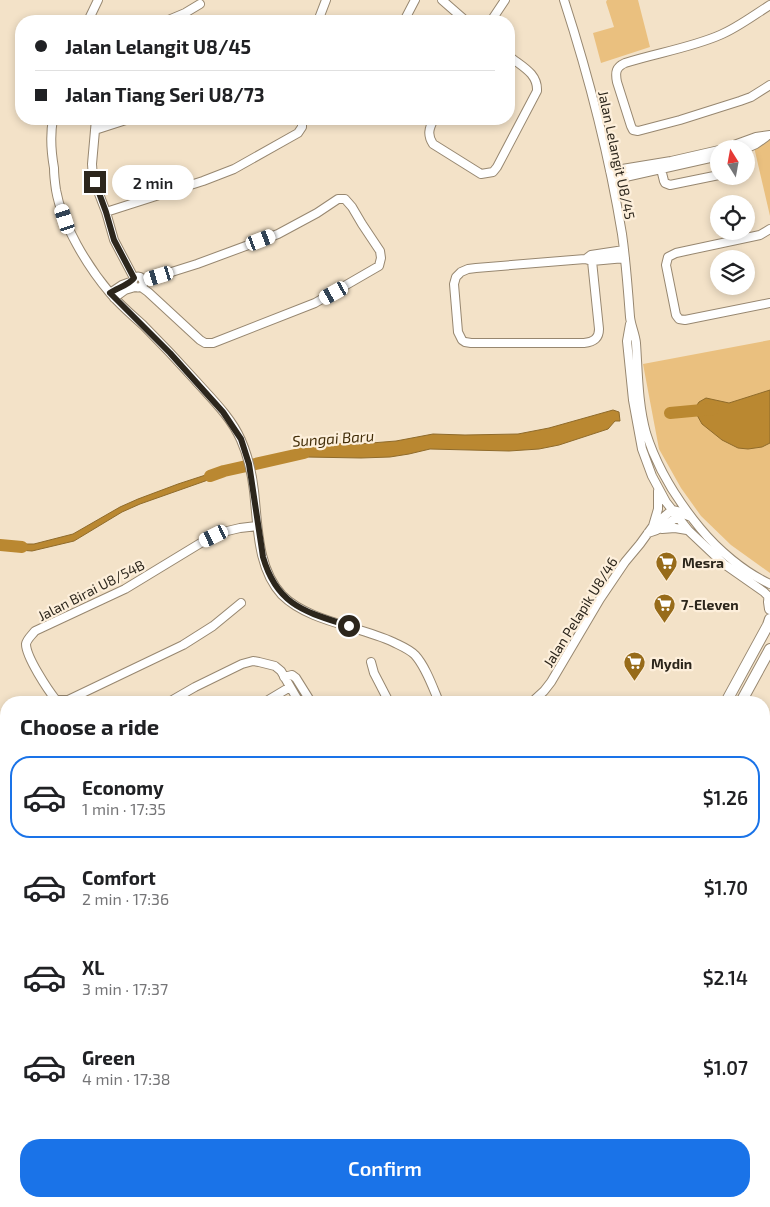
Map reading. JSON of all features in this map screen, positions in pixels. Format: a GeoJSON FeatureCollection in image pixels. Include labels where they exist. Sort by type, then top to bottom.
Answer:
{"type":"FeatureCollection","features":[{"type":"Feature","properties":{"kind":"main road"},"geometry":{"type":"LineString","coordinates":[[729,696],[770,619]]}},
{"type":"Feature","properties":{"kind":"main road"},"geometry":{"type":"LineString","coordinates":[[744,696],[770,649]]}},
{"type":"Feature","properties":{"kind":"street"},"geometry":{"type":"LineString","coordinates":[[91,15],[98,0]]}},
{"type":"Feature","properties":{"kind":"street"},"geometry":{"type":"LineString","coordinates":[[320,15],[326,0]]}},
{"type":"Feature","properties":{"kind":"street"},"geometry":{"type":"LineString","coordinates":[[407,15],[415,0]]}},
{"type":"Feature","properties":{"kind":"street"},"geometry":{"type":"LineString","coordinates":[[442,0],[459,15]]}},
{"type":"Feature","properties":{"kind":"street"},"geometry":{"type":"LineString","coordinates":[[496,15],[505,0]]}},
{"type":"Feature","properties":{"kind":"street","name":"Jalan Lelangit U8/45"},"geometry":{"type":"LineString","coordinates":[[564,0],[589,85],[612,180],[624,254],[631,319],[627,341],[651,447],[665,478],[707,537],[731,559],[770,584]]}},
{"type":"Feature","properties":{"kind":"street"},"geometry":{"type":"LineString","coordinates":[[178,15],[200,4]]}},
{"type":"Feature","properties":{"kind":"street"},"geometry":{"type":"LineString","coordinates":[[770,5],[720,35],[620,65],[617,68],[616,75],[631,126],[633,130],[638,131],[740,101],[751,97],[770,85]]}},
{"type":"Feature","properties":{"kind":"street"},"geometry":{"type":"LineString","coordinates":[[431,125],[428,133],[433,144],[481,174],[493,172],[537,88],[533,75],[515,61]]}},
{"type":"Feature","properties":{"kind":"street"},"geometry":{"type":"LineString","coordinates":[[53,125],[51,144],[56,192],[65,219],[85,258],[112,295],[170,353],[214,402],[241,439],[249,464],[254,490],[263,557],[266,568],[276,587],[282,595],[297,607],[309,613],[382,637],[411,651],[421,662],[436,696]]}},
{"type":"Feature","properties":{"kind":"street"},"geometry":{"type":"LineString","coordinates":[[95,125],[92,174],[114,240],[137,282],[200,340],[206,343],[223,340],[315,303],[379,266],[381,258],[380,251],[352,207],[345,199],[338,199],[317,213],[278,234],[197,264],[137,282],[112,295]]}},
{"type":"Feature","properties":{"kind":"street"},"geometry":{"type":"LineString","coordinates":[[95,130],[110,125]]}},
{"type":"Feature","properties":{"kind":"street"},"geometry":{"type":"LineString","coordinates":[[106,212],[203,181],[234,169],[298,134],[302,125]]}},
{"type":"Feature","properties":{"kind":"street"},"geometry":{"type":"LineString","coordinates":[[748,140],[770,135]]}},
{"type":"Feature","properties":{"kind":"street"},"geometry":{"type":"LineString","coordinates":[[755,144],[770,135]]}},
{"type":"Feature","properties":{"kind":"street"},"geometry":{"type":"LineString","coordinates":[[610,171],[671,161],[710,152]]}},
{"type":"Feature","properties":{"kind":"street"},"geometry":{"type":"LineString","coordinates":[[612,180],[710,158]]}},
{"type":"Feature","properties":{"kind":"street"},"geometry":{"type":"LineString","coordinates":[[661,169],[665,183],[670,184],[710,177]]}},
{"type":"Feature","properties":{"kind":"street"},"geometry":{"type":"LineString","coordinates":[[770,229],[760,235],[676,253],[668,257],[666,265],[676,315],[679,319],[685,320],[770,303]]}},
{"type":"Feature","properties":{"kind":"street"},"geometry":{"type":"LineString","coordinates":[[589,259],[599,328],[598,336],[592,342],[471,343],[465,342],[460,338],[457,328],[454,287],[456,277],[461,272],[476,268],[589,259],[624,254]]}},
{"type":"Feature","properties":{"kind":"street","name":"Jalan Lelangit U8/45"},"geometry":{"type":"LineString","coordinates":[[635,383],[635,413],[642,449],[652,476],[658,486],[689,531],[724,564],[764,592],[770,603]]}},
{"type":"Feature","properties":{"kind":"street"},"geometry":{"type":"LineString","coordinates":[[658,486],[659,501],[653,530],[675,528],[689,531]]}},
{"type":"Feature","properties":{"kind":"street"},"geometry":{"type":"LineString","coordinates":[[676,495],[675,513],[691,517]]}},
{"type":"Feature","properties":{"kind":"street","name":"Jalan Pelapik U8/46"},"geometry":{"type":"LineString","coordinates":[[539,696],[551,682],[625,562],[653,530],[675,513]]}},
{"type":"Feature","properties":{"kind":"street","name":"Jalan Birai U8/54B"},"geometry":{"type":"LineString","coordinates":[[53,696],[45,686],[30,657],[26,644],[35,631],[125,589],[204,541],[224,532],[258,526]]}},
{"type":"Feature","properties":{"kind":"street","name":"Jalan Birai U8/54B"},"geometry":{"type":"LineString","coordinates":[[77,696],[183,646],[241,604]]}},
{"type":"Feature","properties":{"kind":"street"},"geometry":{"type":"LineString","coordinates":[[179,696],[242,664],[259,662],[275,666],[281,672],[295,696]]}},
{"type":"Feature","properties":{"kind":"street"},"geometry":{"type":"LineString","coordinates":[[371,662],[374,673],[386,696]]}},
{"type":"Feature","properties":{"kind":"street"},"geometry":{"type":"LineString","coordinates":[[284,677],[292,675],[296,678],[307,696]]}},
{"type":"Feature","properties":{"kind":"street"},"geometry":{"type":"LineString","coordinates":[[275,696],[290,687]]}},
{"type":"Feature","properties":{"kind":"shaded area"},"geometry":{"type":"Polygon","coordinates":[[[607,0],[638,0],[650,47],[601,63],[593,33],[614,27],[607,0]]]}},
{"type":"Feature","properties":{"kind":"shaded area"},"geometry":{"type":"Polygon","coordinates":[[[770,138],[770,216],[755,151],[755,146],[770,138]]]}},
{"type":"Feature","properties":{"kind":"shaded area"},"geometry":{"type":"Polygon","coordinates":[[[770,340],[770,573],[731,545],[701,516],[681,488],[659,449],[643,364],[770,340]]]}},
{"type":"Feature","properties":{"kind":"shaded area"},"geometry":{"type":"Polygon","coordinates":[[[770,390],[770,443],[762,447],[738,448],[722,440],[702,424],[697,415],[697,405],[706,398],[729,403],[770,390]]]}},
{"type":"Feature","properties":{"kind":"shaded area"},"geometry":{"type":"Polygon","coordinates":[[[613,410],[619,412],[620,421],[615,421],[608,429],[559,445],[539,449],[509,451],[430,449],[390,457],[361,458],[306,457],[288,459],[287,454],[304,446],[323,443],[359,444],[396,441],[433,434],[518,434],[549,428],[613,410]]]}},
{"type":"Feature","properties":{"kind":"shaded area"},"geometry":{"type":"Polygon","coordinates":[[[224,469],[225,474],[122,512],[74,541],[32,551],[6,549],[6,544],[34,544],[73,534],[138,499],[224,469]]]}},
{"type":"Feature","properties":{"kind":"waterway","name":"Sungai Baru"},"geometry":{"type":"LineString","coordinates":[[670,413],[713,409]]}},
{"type":"Feature","properties":{"kind":"waterway","name":"Sungai Baru"},"geometry":{"type":"LineString","coordinates":[[210,476],[224,471],[304,453]]}},
{"type":"Feature","properties":{"kind":"waterway","name":"Sungai Baru"},"geometry":{"type":"LineString","coordinates":[[0,545],[22,547]]}},
{"type":"Feature","properties":{"kind":"place","name":"Mesra"},"geometry":{"type":"Point","coordinates":[666,581]}},
{"type":"Feature","properties":{"kind":"place","name":"7-Eleven"},"geometry":{"type":"Point","coordinates":[665,623]}},
{"type":"Feature","properties":{"kind":"place","name":"Mydin"},"geometry":{"type":"Point","coordinates":[635,682]}},
{"type":"Feature","properties":{"kind":"route"},"geometry":{"type":"LineString","coordinates":[[95,182],[114,240],[134,278],[133,281],[110,293],[170,353],[223,412],[241,439],[249,464],[254,490],[263,557],[266,568],[276,587],[282,595],[297,607],[317,616],[349,626]]}}]}
